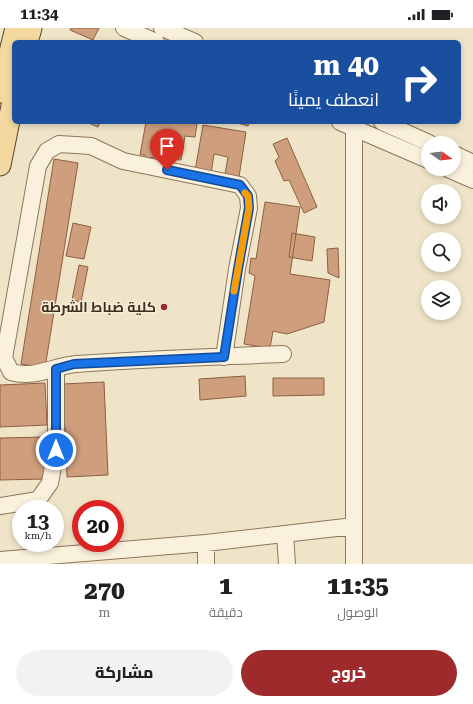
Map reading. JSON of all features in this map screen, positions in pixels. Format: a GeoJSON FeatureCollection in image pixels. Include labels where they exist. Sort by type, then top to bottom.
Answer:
{"type":"FeatureCollection","features":[{"type":"Feature","properties":{"kind":"main road"},"geometry":{"type":"LineString","coordinates":[[13,40],[16,28]]}},
{"type":"Feature","properties":{"kind":"main road"},"geometry":{"type":"LineString","coordinates":[[28,40],[31,28]]}},
{"type":"Feature","properties":{"kind":"main road"},"geometry":{"type":"LineString","coordinates":[[0,92],[12,44]]}},
{"type":"Feature","properties":{"kind":"main road"},"geometry":{"type":"LineString","coordinates":[[0,165],[12,106]]}},
{"type":"Feature","properties":{"kind":"street"},"geometry":{"type":"LineString","coordinates":[[124,28],[151,40]]}},
{"type":"Feature","properties":{"kind":"street"},"geometry":{"type":"LineString","coordinates":[[164,32],[189,40]]}},
{"type":"Feature","properties":{"kind":"street"},"geometry":{"type":"LineString","coordinates":[[345,124],[421,157]]}},
{"type":"Feature","properties":{"kind":"street"},"geometry":{"type":"LineString","coordinates":[[386,124],[421,139]]}},
{"type":"Feature","properties":{"kind":"street"},"geometry":{"type":"LineString","coordinates":[[354,128],[354,564]]}},
{"type":"Feature","properties":{"kind":"street"},"geometry":{"type":"LineString","coordinates":[[224,357],[249,208],[248,196],[240,185],[123,161],[91,146],[59,144],[47,151],[38,166],[4,358],[11,372],[21,375],[43,373],[74,364],[224,357],[283,354]]}},
{"type":"Feature","properties":{"kind":"street"},"geometry":{"type":"LineString","coordinates":[[461,157],[473,163]]}},
{"type":"Feature","properties":{"kind":"street"},"geometry":{"type":"LineString","coordinates":[[461,175],[473,180]]}},
{"type":"Feature","properties":{"kind":"street"},"geometry":{"type":"LineString","coordinates":[[0,506],[38,500],[50,483],[56,450],[56,369]]}},
{"type":"Feature","properties":{"kind":"street"},"geometry":{"type":"LineString","coordinates":[[0,560],[99,558],[206,543],[354,526]]}},
{"type":"Feature","properties":{"kind":"street"},"geometry":{"type":"LineString","coordinates":[[285,534],[287,564]]}},
{"type":"Feature","properties":{"kind":"street"},"geometry":{"type":"LineString","coordinates":[[206,543],[206,564]]}},
{"type":"Feature","properties":{"kind":"building"},"geometry":{"type":"Polygon","coordinates":[[[71,28],[99,28],[93,40],[70,30],[71,28]]]}},
{"type":"Feature","properties":{"kind":"building"},"geometry":{"type":"Polygon","coordinates":[[[91,124],[99,124],[98,127],[91,124]]]}},
{"type":"Feature","properties":{"kind":"building"},"geometry":{"type":"Polygon","coordinates":[[[146,124],[197,124],[195,137],[185,136],[181,160],[170,159],[174,138],[159,135],[155,157],[147,158],[145,155],[140,155],[146,124]]]}},
{"type":"Feature","properties":{"kind":"building"},"geometry":{"type":"Polygon","coordinates":[[[203,125],[246,132],[239,177],[225,174],[228,157],[214,154],[211,174],[195,171],[203,125]]]}},
{"type":"Feature","properties":{"kind":"building"},"geometry":{"type":"Polygon","coordinates":[[[287,138],[317,207],[304,213],[289,180],[284,181],[275,161],[279,157],[273,144],[287,138]]]}},
{"type":"Feature","properties":{"kind":"building"},"geometry":{"type":"Polygon","coordinates":[[[54,159],[78,163],[45,368],[21,364],[54,159]]]}},
{"type":"Feature","properties":{"kind":"building"},"geometry":{"type":"Polygon","coordinates":[[[265,202],[300,207],[290,274],[330,280],[324,322],[287,334],[273,331],[270,348],[244,344],[255,276],[249,273],[251,258],[256,259],[265,202]]]}},
{"type":"Feature","properties":{"kind":"building"},"geometry":{"type":"Polygon","coordinates":[[[73,223],[91,227],[84,259],[66,256],[73,223]]]}},
{"type":"Feature","properties":{"kind":"building"},"geometry":{"type":"Polygon","coordinates":[[[292,233],[315,237],[312,261],[289,257],[292,233]]]}},
{"type":"Feature","properties":{"kind":"building"},"geometry":{"type":"Polygon","coordinates":[[[338,248],[339,278],[328,273],[327,249],[338,248]]]}},
{"type":"Feature","properties":{"kind":"building"},"geometry":{"type":"Polygon","coordinates":[[[79,265],[88,267],[81,302],[72,300],[79,265]]]}},
{"type":"Feature","properties":{"kind":"building"},"geometry":{"type":"Polygon","coordinates":[[[245,376],[246,396],[200,400],[199,379],[245,376]]]}},
{"type":"Feature","properties":{"kind":"building"},"geometry":{"type":"Polygon","coordinates":[[[273,378],[324,378],[324,395],[273,396],[273,378]]]}},
{"type":"Feature","properties":{"kind":"building"},"geometry":{"type":"Polygon","coordinates":[[[104,382],[108,475],[67,477],[63,384],[104,382]]]}},
{"type":"Feature","properties":{"kind":"building"},"geometry":{"type":"Polygon","coordinates":[[[45,383],[47,425],[0,427],[0,385],[45,383]]]}},
{"type":"Feature","properties":{"kind":"building"},"geometry":{"type":"Polygon","coordinates":[[[46,437],[47,479],[0,480],[0,438],[46,437]]]}},
{"type":"Feature","properties":{"kind":"slow traffic"},"geometry":{"type":"LineString","coordinates":[[234,291],[249,208],[248,196],[245,193]]}},
{"type":"Feature","properties":{"kind":"place","name":"كلية ضباط الشرطة"},"geometry":{"type":"Point","coordinates":[164,307]}},
{"type":"Feature","properties":{"kind":"route"},"geometry":{"type":"LineString","coordinates":[[56,450],[56,369],[74,364],[224,357],[249,208],[248,196],[240,185],[167,170]]}}]}
